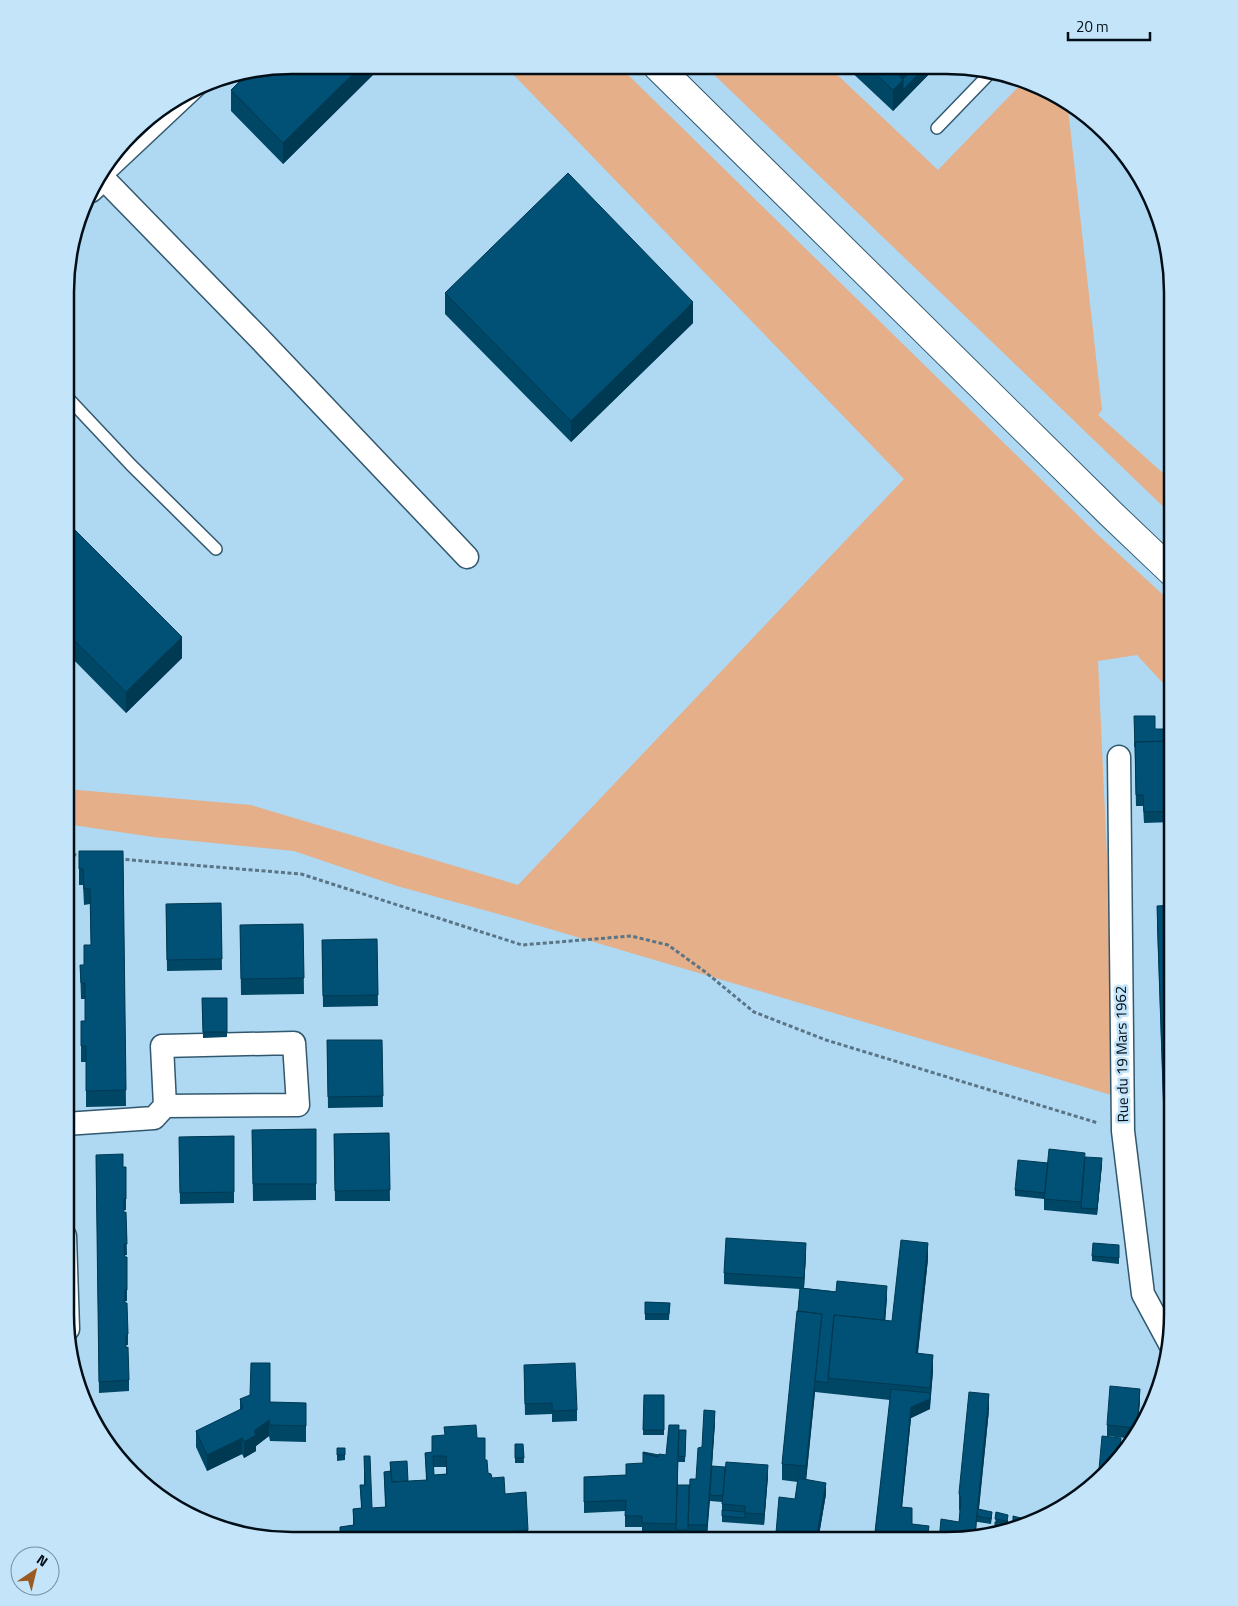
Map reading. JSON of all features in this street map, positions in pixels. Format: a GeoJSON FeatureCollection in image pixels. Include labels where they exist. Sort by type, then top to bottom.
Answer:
{"type":"FeatureCollection","features":[{"type":"Feature","properties":{"kind":"main road"},"geometry":{"type":"LineString","coordinates":[[665,74],[1110,513],[1164,564]]}},
{"type":"Feature","properties":{"kind":"street"},"geometry":{"type":"LineString","coordinates":[[102,185],[246,324],[467,557]]}},
{"type":"Feature","properties":{"kind":"street","name":"Rue du 19 Mars 1962"},"geometry":{"type":"LineString","coordinates":[[1119,757],[1123,1131],[1143,1294],[1163,1332]]}},
{"type":"Feature","properties":{"kind":"street"},"geometry":{"type":"LineString","coordinates":[[74,1123],[154,1118],[165,1106],[162,1046],[294,1043],[298,1105],[165,1106]]}},
{"type":"Feature","properties":{"kind":"lane"},"geometry":{"type":"LineString","coordinates":[[937,128],[986,78]]}},
{"type":"Feature","properties":{"kind":"lane"},"geometry":{"type":"LineString","coordinates":[[114,167],[187,101]]}},
{"type":"Feature","properties":{"kind":"lane"},"geometry":{"type":"LineString","coordinates":[[74,404],[131,465],[216,549]]}},
{"type":"Feature","properties":{"kind":"path"},"geometry":{"type":"LineString","coordinates":[[74,854],[90,857]]}},
{"type":"Feature","properties":{"kind":"path"},"geometry":{"type":"LineString","coordinates":[[119,859],[301,874],[522,945],[631,936],[668,945],[704,971],[754,1012],[826,1040],[1123,1131]]}},
{"type":"Feature","properties":{"kind":"shaded area"},"geometry":{"type":"Polygon","coordinates":[[[513,74],[627,74],[1097,534],[1164,596],[1164,684],[1137,655],[1098,661],[1118,1097],[516,919],[397,886],[294,851],[153,837],[74,825],[74,790],[251,805],[518,885],[904,479],[513,74]]]}},
{"type":"Feature","properties":{"kind":"shaded area"},"geometry":{"type":"Polygon","coordinates":[[[713,74],[836,74],[938,170],[1019,86],[1043,96],[1068,112],[1102,410],[1098,415],[1164,474],[1164,507],[713,74]]]}},
{"type":"Feature","properties":{"kind":"building"},"geometry":{"type":"Polygon","coordinates":[[[278,74],[353,74],[283,143],[231,90],[241,80],[278,74]]]}},
{"type":"Feature","properties":{"kind":"building"},"geometry":{"type":"Polygon","coordinates":[[[876,74],[898,74],[903,80],[893,90],[876,74]]]}},
{"type":"Feature","properties":{"kind":"building"},"geometry":{"type":"Polygon","coordinates":[[[908,74],[918,74],[903,90],[903,79],[908,74]]]}},
{"type":"Feature","properties":{"kind":"building"},"geometry":{"type":"Polygon","coordinates":[[[568,173],[693,302],[571,421],[445,293],[568,173]]]}},
{"type":"Feature","properties":{"kind":"building"},"geometry":{"type":"Polygon","coordinates":[[[74,529],[182,637],[126,692],[74,640],[74,529]]]}},
{"type":"Feature","properties":{"kind":"building"},"geometry":{"type":"Polygon","coordinates":[[[1134,716],[1155,716],[1155,729],[1164,729],[1164,741],[1135,742],[1135,747],[1134,716]]]}},
{"type":"Feature","properties":{"kind":"building"},"geometry":{"type":"Polygon","coordinates":[[[1164,741],[1164,811],[1144,812],[1143,795],[1136,795],[1135,742],[1164,741]]]}},
{"type":"Feature","properties":{"kind":"building"},"geometry":{"type":"Polygon","coordinates":[[[79,851],[123,851],[126,1090],[86,1091],[86,1046],[81,1046],[81,1021],[85,1021],[85,983],[81,983],[80,965],[84,965],[84,945],[91,945],[90,888],[84,889],[83,869],[79,869],[79,851]]]}},
{"type":"Feature","properties":{"kind":"building"},"geometry":{"type":"Polygon","coordinates":[[[221,903],[222,959],[167,960],[166,904],[221,903]]]}},
{"type":"Feature","properties":{"kind":"building"},"geometry":{"type":"Polygon","coordinates":[[[1157,906],[1164,906],[1164,1112],[1157,906]]]}},
{"type":"Feature","properties":{"kind":"building"},"geometry":{"type":"Polygon","coordinates":[[[303,924],[304,978],[241,979],[240,925],[303,924]]]}},
{"type":"Feature","properties":{"kind":"building"},"geometry":{"type":"Polygon","coordinates":[[[377,939],[378,995],[323,996],[322,940],[377,939]]]}},
{"type":"Feature","properties":{"kind":"building"},"geometry":{"type":"Polygon","coordinates":[[[202,998],[227,998],[227,1032],[203,1032],[202,998]]]}},
{"type":"Feature","properties":{"kind":"building"},"geometry":{"type":"Polygon","coordinates":[[[327,1040],[382,1040],[383,1096],[328,1097],[327,1040]]]}},
{"type":"Feature","properties":{"kind":"building"},"geometry":{"type":"Polygon","coordinates":[[[316,1129],[316,1184],[253,1184],[252,1130],[316,1129]]]}},
{"type":"Feature","properties":{"kind":"building"},"geometry":{"type":"Polygon","coordinates":[[[389,1133],[390,1190],[335,1191],[334,1134],[389,1133]]]}},
{"type":"Feature","properties":{"kind":"building"},"geometry":{"type":"Polygon","coordinates":[[[234,1136],[234,1192],[180,1193],[179,1137],[234,1136]]]}},
{"type":"Feature","properties":{"kind":"building"},"geometry":{"type":"Polygon","coordinates":[[[1049,1149],[1085,1153],[1081,1202],[1044,1199],[1049,1149]]]}},
{"type":"Feature","properties":{"kind":"building"},"geometry":{"type":"Polygon","coordinates":[[[123,1154],[123,1167],[126,1167],[124,1213],[126,1212],[127,1244],[124,1244],[125,1257],[127,1257],[125,1303],[127,1303],[128,1334],[126,1335],[126,1348],[128,1347],[129,1380],[99,1382],[96,1155],[123,1154]]]}},
{"type":"Feature","properties":{"kind":"building"},"geometry":{"type":"Polygon","coordinates":[[[1085,1157],[1102,1158],[1097,1209],[1081,1208],[1085,1157]]]}},
{"type":"Feature","properties":{"kind":"building"},"geometry":{"type":"Polygon","coordinates":[[[1018,1160],[1048,1163],[1045,1193],[1015,1190],[1018,1160]]]}},
{"type":"Feature","properties":{"kind":"building"},"geometry":{"type":"Polygon","coordinates":[[[726,1238],[806,1243],[804,1278],[724,1273],[726,1238]]]}},
{"type":"Feature","properties":{"kind":"building"},"geometry":{"type":"Polygon","coordinates":[[[901,1240],[928,1243],[916,1353],[933,1355],[930,1388],[828,1378],[834,1315],[892,1321],[901,1240]]]}},
{"type":"Feature","properties":{"kind":"building"},"geometry":{"type":"Polygon","coordinates":[[[1093,1243],[1119,1245],[1119,1258],[1092,1256],[1093,1243]]]}},
{"type":"Feature","properties":{"kind":"building"},"geometry":{"type":"Polygon","coordinates":[[[837,1281],[887,1286],[884,1320],[834,1315],[828,1383],[815,1381],[822,1314],[798,1311],[800,1288],[836,1292],[837,1281]]]}},
{"type":"Feature","properties":{"kind":"building"},"geometry":{"type":"Polygon","coordinates":[[[645,1302],[670,1303],[669,1314],[645,1314],[645,1302]]]}},
{"type":"Feature","properties":{"kind":"building"},"geometry":{"type":"Polygon","coordinates":[[[797,1311],[822,1314],[806,1466],[782,1464],[797,1311]]]}},
{"type":"Feature","properties":{"kind":"building"},"geometry":{"type":"Polygon","coordinates":[[[251,1363],[270,1363],[270,1402],[306,1403],[306,1426],[270,1425],[269,1420],[254,1431],[256,1435],[244,1442],[242,1438],[207,1455],[196,1431],[243,1408],[240,1399],[250,1395],[251,1363]]]}},
{"type":"Feature","properties":{"kind":"building"},"geometry":{"type":"Polygon","coordinates":[[[575,1363],[577,1410],[552,1411],[552,1403],[525,1404],[524,1365],[575,1363]]]}},
{"type":"Feature","properties":{"kind":"building"},"geometry":{"type":"Polygon","coordinates":[[[1110,1386],[1140,1389],[1138,1418],[1132,1428],[1107,1425],[1110,1386]]]}},
{"type":"Feature","properties":{"kind":"building"},"geometry":{"type":"Polygon","coordinates":[[[891,1389],[930,1393],[930,1399],[911,1407],[901,1507],[912,1508],[912,1524],[929,1526],[928,1532],[875,1532],[891,1389]]]}},
{"type":"Feature","properties":{"kind":"building"},"geometry":{"type":"Polygon","coordinates":[[[969,1392],[989,1394],[975,1530],[940,1532],[941,1519],[959,1522],[961,1499],[959,1493],[969,1392]]]}},
{"type":"Feature","properties":{"kind":"building"},"geometry":{"type":"Polygon","coordinates":[[[644,1395],[664,1395],[664,1430],[643,1430],[644,1395]]]}},
{"type":"Feature","properties":{"kind":"building"},"geometry":{"type":"Polygon","coordinates":[[[704,1410],[715,1411],[707,1525],[688,1525],[690,1479],[696,1479],[698,1448],[702,1447],[704,1410]]]}},
{"type":"Feature","properties":{"kind":"building"},"geometry":{"type":"Polygon","coordinates":[[[476,1425],[477,1438],[485,1438],[485,1460],[487,1460],[488,1473],[491,1474],[492,1478],[504,1477],[505,1494],[526,1492],[528,1530],[503,1532],[340,1532],[340,1527],[354,1525],[353,1509],[362,1508],[360,1485],[365,1485],[364,1456],[370,1456],[372,1508],[386,1507],[384,1472],[391,1471],[392,1482],[427,1480],[425,1453],[432,1452],[432,1436],[445,1435],[444,1427],[476,1425]],[[433,1456],[434,1475],[447,1474],[446,1456],[433,1456]]]}},
{"type":"Feature","properties":{"kind":"building"},"geometry":{"type":"Polygon","coordinates":[[[669,1425],[679,1425],[676,1524],[642,1523],[642,1516],[625,1516],[626,1500],[584,1502],[584,1477],[626,1475],[626,1464],[643,1463],[643,1453],[658,1457],[659,1454],[666,1455],[669,1425]]]}},
{"type":"Feature","properties":{"kind":"building"},"geometry":{"type":"Polygon","coordinates":[[[679,1430],[686,1430],[685,1457],[678,1456],[679,1430]]]}},
{"type":"Feature","properties":{"kind":"building"},"geometry":{"type":"Polygon","coordinates":[[[1102,1436],[1121,1438],[1119,1447],[1099,1469],[1102,1436]]]}},
{"type":"Feature","properties":{"kind":"building"},"geometry":{"type":"Polygon","coordinates":[[[515,1444],[523,1444],[524,1458],[515,1458],[515,1444]]]}},
{"type":"Feature","properties":{"kind":"building"},"geometry":{"type":"Polygon","coordinates":[[[337,1448],[345,1448],[345,1455],[337,1455],[337,1448]]]}},
{"type":"Feature","properties":{"kind":"building"},"geometry":{"type":"Polygon","coordinates":[[[643,1452],[659,1455],[658,1457],[643,1452]]]}},
{"type":"Feature","properties":{"kind":"building"},"geometry":{"type":"Polygon","coordinates":[[[407,1461],[408,1481],[392,1482],[390,1462],[407,1461]]]}},
{"type":"Feature","properties":{"kind":"building"},"geometry":{"type":"Polygon","coordinates":[[[726,1462],[768,1465],[764,1514],[745,1513],[745,1506],[722,1504],[726,1462]]]}},
{"type":"Feature","properties":{"kind":"building"},"geometry":{"type":"Polygon","coordinates":[[[712,1466],[725,1467],[723,1496],[710,1495],[712,1466]]]}},
{"type":"Feature","properties":{"kind":"building"},"geometry":{"type":"Polygon","coordinates":[[[798,1478],[826,1483],[817,1532],[776,1532],[779,1497],[795,1499],[798,1478]]]}},
{"type":"Feature","properties":{"kind":"building"},"geometry":{"type":"Polygon","coordinates":[[[677,1485],[689,1485],[688,1530],[676,1530],[677,1485]]]}},
{"type":"Feature","properties":{"kind":"building"},"geometry":{"type":"Polygon","coordinates":[[[978,1509],[992,1512],[991,1519],[977,1516],[978,1509]]]}},
{"type":"Feature","properties":{"kind":"building"},"geometry":{"type":"Polygon","coordinates":[[[722,1510],[745,1512],[745,1518],[722,1516],[722,1510]]]}},
{"type":"Feature","properties":{"kind":"building"},"geometry":{"type":"Polygon","coordinates":[[[996,1512],[1008,1515],[1007,1521],[995,1519],[996,1512]]]}},
{"type":"Feature","properties":{"kind":"building"},"geometry":{"type":"Polygon","coordinates":[[[1013,1516],[1023,1518],[1016,1521],[1013,1522],[1013,1516]]]}},
{"type":"Feature","properties":{"kind":"building"},"geometry":{"type":"Polygon","coordinates":[[[995,1522],[1007,1524],[1003,1525],[995,1527],[995,1522]]]}}]}
